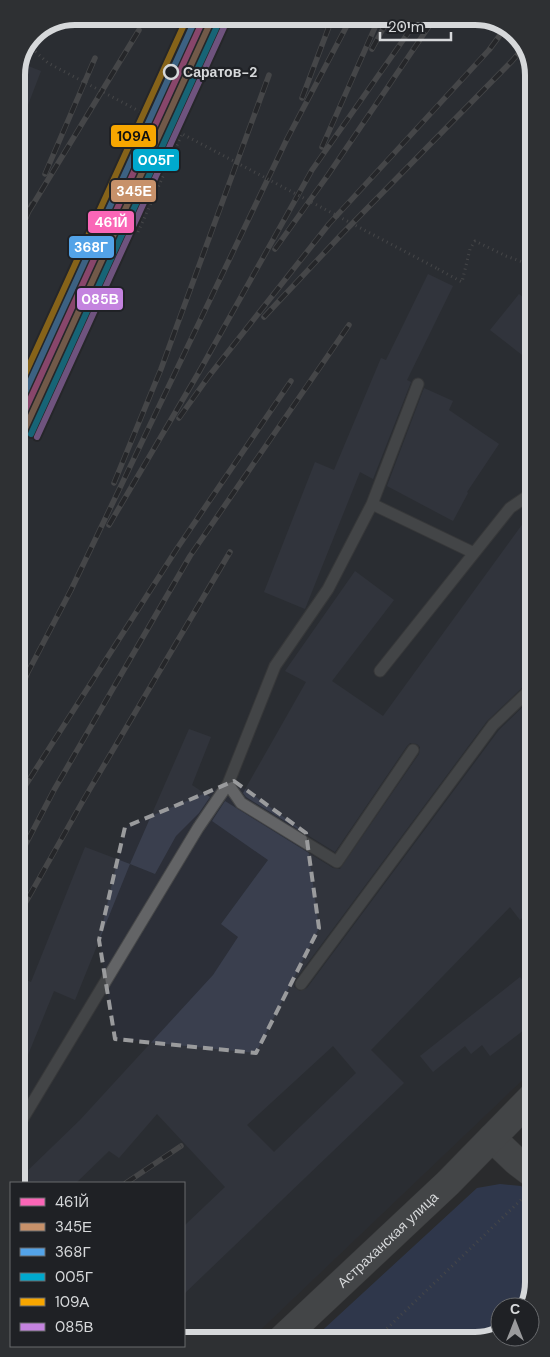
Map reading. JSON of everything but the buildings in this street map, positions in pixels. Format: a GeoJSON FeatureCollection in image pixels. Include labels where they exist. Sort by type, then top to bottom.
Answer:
{"type":"FeatureCollection","features":[{"type":"Feature","properties":{"kind":"main road","name":"Астраханская улица"},"geometry":{"type":"LineString","coordinates":[[289,1332],[448,1183],[525,1104]]}},
{"type":"Feature","properties":{"kind":"main road"},"geometry":{"type":"LineString","coordinates":[[492,1138],[516,1162],[525,1175]]}},
{"type":"Feature","properties":{"kind":"lane"},"geometry":{"type":"LineString","coordinates":[[25,1115],[198,828],[228,784],[275,666],[328,589],[372,504],[418,384]]}},
{"type":"Feature","properties":{"kind":"lane"},"geometry":{"type":"LineString","coordinates":[[380,671],[510,508],[525,497]]}},
{"type":"Feature","properties":{"kind":"lane"},"geometry":{"type":"LineString","coordinates":[[372,504],[474,553]]}},
{"type":"Feature","properties":{"kind":"lane"},"geometry":{"type":"LineString","coordinates":[[301,984],[493,724],[525,694]]}},
{"type":"Feature","properties":{"kind":"lane"},"geometry":{"type":"LineString","coordinates":[[228,784],[240,802],[337,862],[413,750]]}},
{"type":"Feature","properties":{"kind":"path"},"geometry":{"type":"LineString","coordinates":[[32,49],[48,63],[462,282],[470,249],[475,241],[525,263]]}},
{"type":"Feature","properties":{"kind":"path"},"geometry":{"type":"LineString","coordinates":[[138,232],[182,134]]}},
{"type":"Feature","properties":{"kind":"path"},"geometry":{"type":"LineString","coordinates":[[382,1332],[525,1190]]}},
{"type":"Feature","properties":{"kind":"highlighted area"},"geometry":{"type":"Polygon","coordinates":[[[234,781],[306,833],[319,928],[256,1053],[115,1039],[99,940],[125,827],[234,781]]]}},
{"type":"Feature","properties":{"kind":"shaded area"},"geometry":{"type":"Polygon","coordinates":[[[68,25],[478,25],[494,29],[505,35],[520,53],[525,75],[525,1078],[258,1332],[185,1332],[185,1182],[25,1182],[25,72],[30,53],[35,45],[50,32],[68,25]]]}},
{"type":"Feature","properties":{"kind":"shaded area"},"geometry":{"type":"Polygon","coordinates":[[[500,1184],[521,1186],[525,1190],[524,1292],[522,1297],[490,1297],[490,1329],[482,1332],[321,1332],[477,1188],[500,1184]]]}},
{"type":"Feature","properties":{"kind":"railway"},"geometry":{"type":"LineString","coordinates":[[302,98],[330,25]]}},
{"type":"Feature","properties":{"kind":"railway"},"geometry":{"type":"LineString","coordinates":[[25,679],[71,590],[287,139],[347,25]]}},
{"type":"Feature","properties":{"kind":"railway"},"geometry":{"type":"LineString","coordinates":[[322,147],[376,25]]}},
{"type":"Feature","properties":{"kind":"railway"},"geometry":{"type":"LineString","coordinates":[[372,49],[385,25]]}},
{"type":"Feature","properties":{"kind":"railway"},"geometry":{"type":"LineString","coordinates":[[109,525],[199,372],[312,170],[414,25]]}},
{"type":"Feature","properties":{"kind":"railway"},"geometry":{"type":"LineString","coordinates":[[275,249],[328,175],[430,25]]}},
{"type":"Feature","properties":{"kind":"railway"},"geometry":{"type":"LineString","coordinates":[[29,211],[139,30]]}},
{"type":"Feature","properties":{"kind":"railway"},"geometry":{"type":"LineString","coordinates":[[179,418],[209,376],[329,224],[489,50],[502,33]]}},
{"type":"Feature","properties":{"kind":"railway"},"geometry":{"type":"LineString","coordinates":[[264,317],[340,236],[520,52]]}},
{"type":"Feature","properties":{"kind":"railway"},"geometry":{"type":"LineString","coordinates":[[45,174],[95,58]]}},
{"type":"Feature","properties":{"kind":"railway"},"geometry":{"type":"LineString","coordinates":[[114,483],[161,369],[269,75]]}},
{"type":"Feature","properties":{"kind":"railway"},"geometry":{"type":"LineString","coordinates":[[25,220],[32,204]]}},
{"type":"Feature","properties":{"kind":"railway"},"geometry":{"type":"LineString","coordinates":[[25,846],[54,790],[190,556],[349,325]]}},
{"type":"Feature","properties":{"kind":"railway"},"geometry":{"type":"LineString","coordinates":[[25,786],[178,547],[291,381]]}},
{"type":"Feature","properties":{"kind":"railway"},"geometry":{"type":"LineString","coordinates":[[25,904],[84,799],[230,552]]}},
{"type":"Feature","properties":{"kind":"railway"},"geometry":{"type":"LineString","coordinates":[[127,1182],[181,1146]]}},
{"type":"Feature","properties":{"kind":"transit line","name":"109А"},"geometry":{"type":"LineString","coordinates":[[25,374],[184,25]]}},
{"type":"Feature","properties":{"kind":"transit line","name":"368Г"},"geometry":{"type":"LineString","coordinates":[[25,392],[193,25]]}},
{"type":"Feature","properties":{"kind":"transit line","name":"461Й"},"geometry":{"type":"LineString","coordinates":[[25,410],[201,25]]}},
{"type":"Feature","properties":{"kind":"transit line","name":"345Е"},"geometry":{"type":"LineString","coordinates":[[25,429],[209,25]]}},
{"type":"Feature","properties":{"kind":"transit line","name":"005Г"},"geometry":{"type":"LineString","coordinates":[[31,434],[218,25]]}},
{"type":"Feature","properties":{"kind":"transit line","name":"085В"},"geometry":{"type":"LineString","coordinates":[[37,437],[225,25]]}},
{"type":"Feature","properties":{"kind":"place","name":"Саратов-2"},"geometry":{"type":"Point","coordinates":[171,72]}}]}
